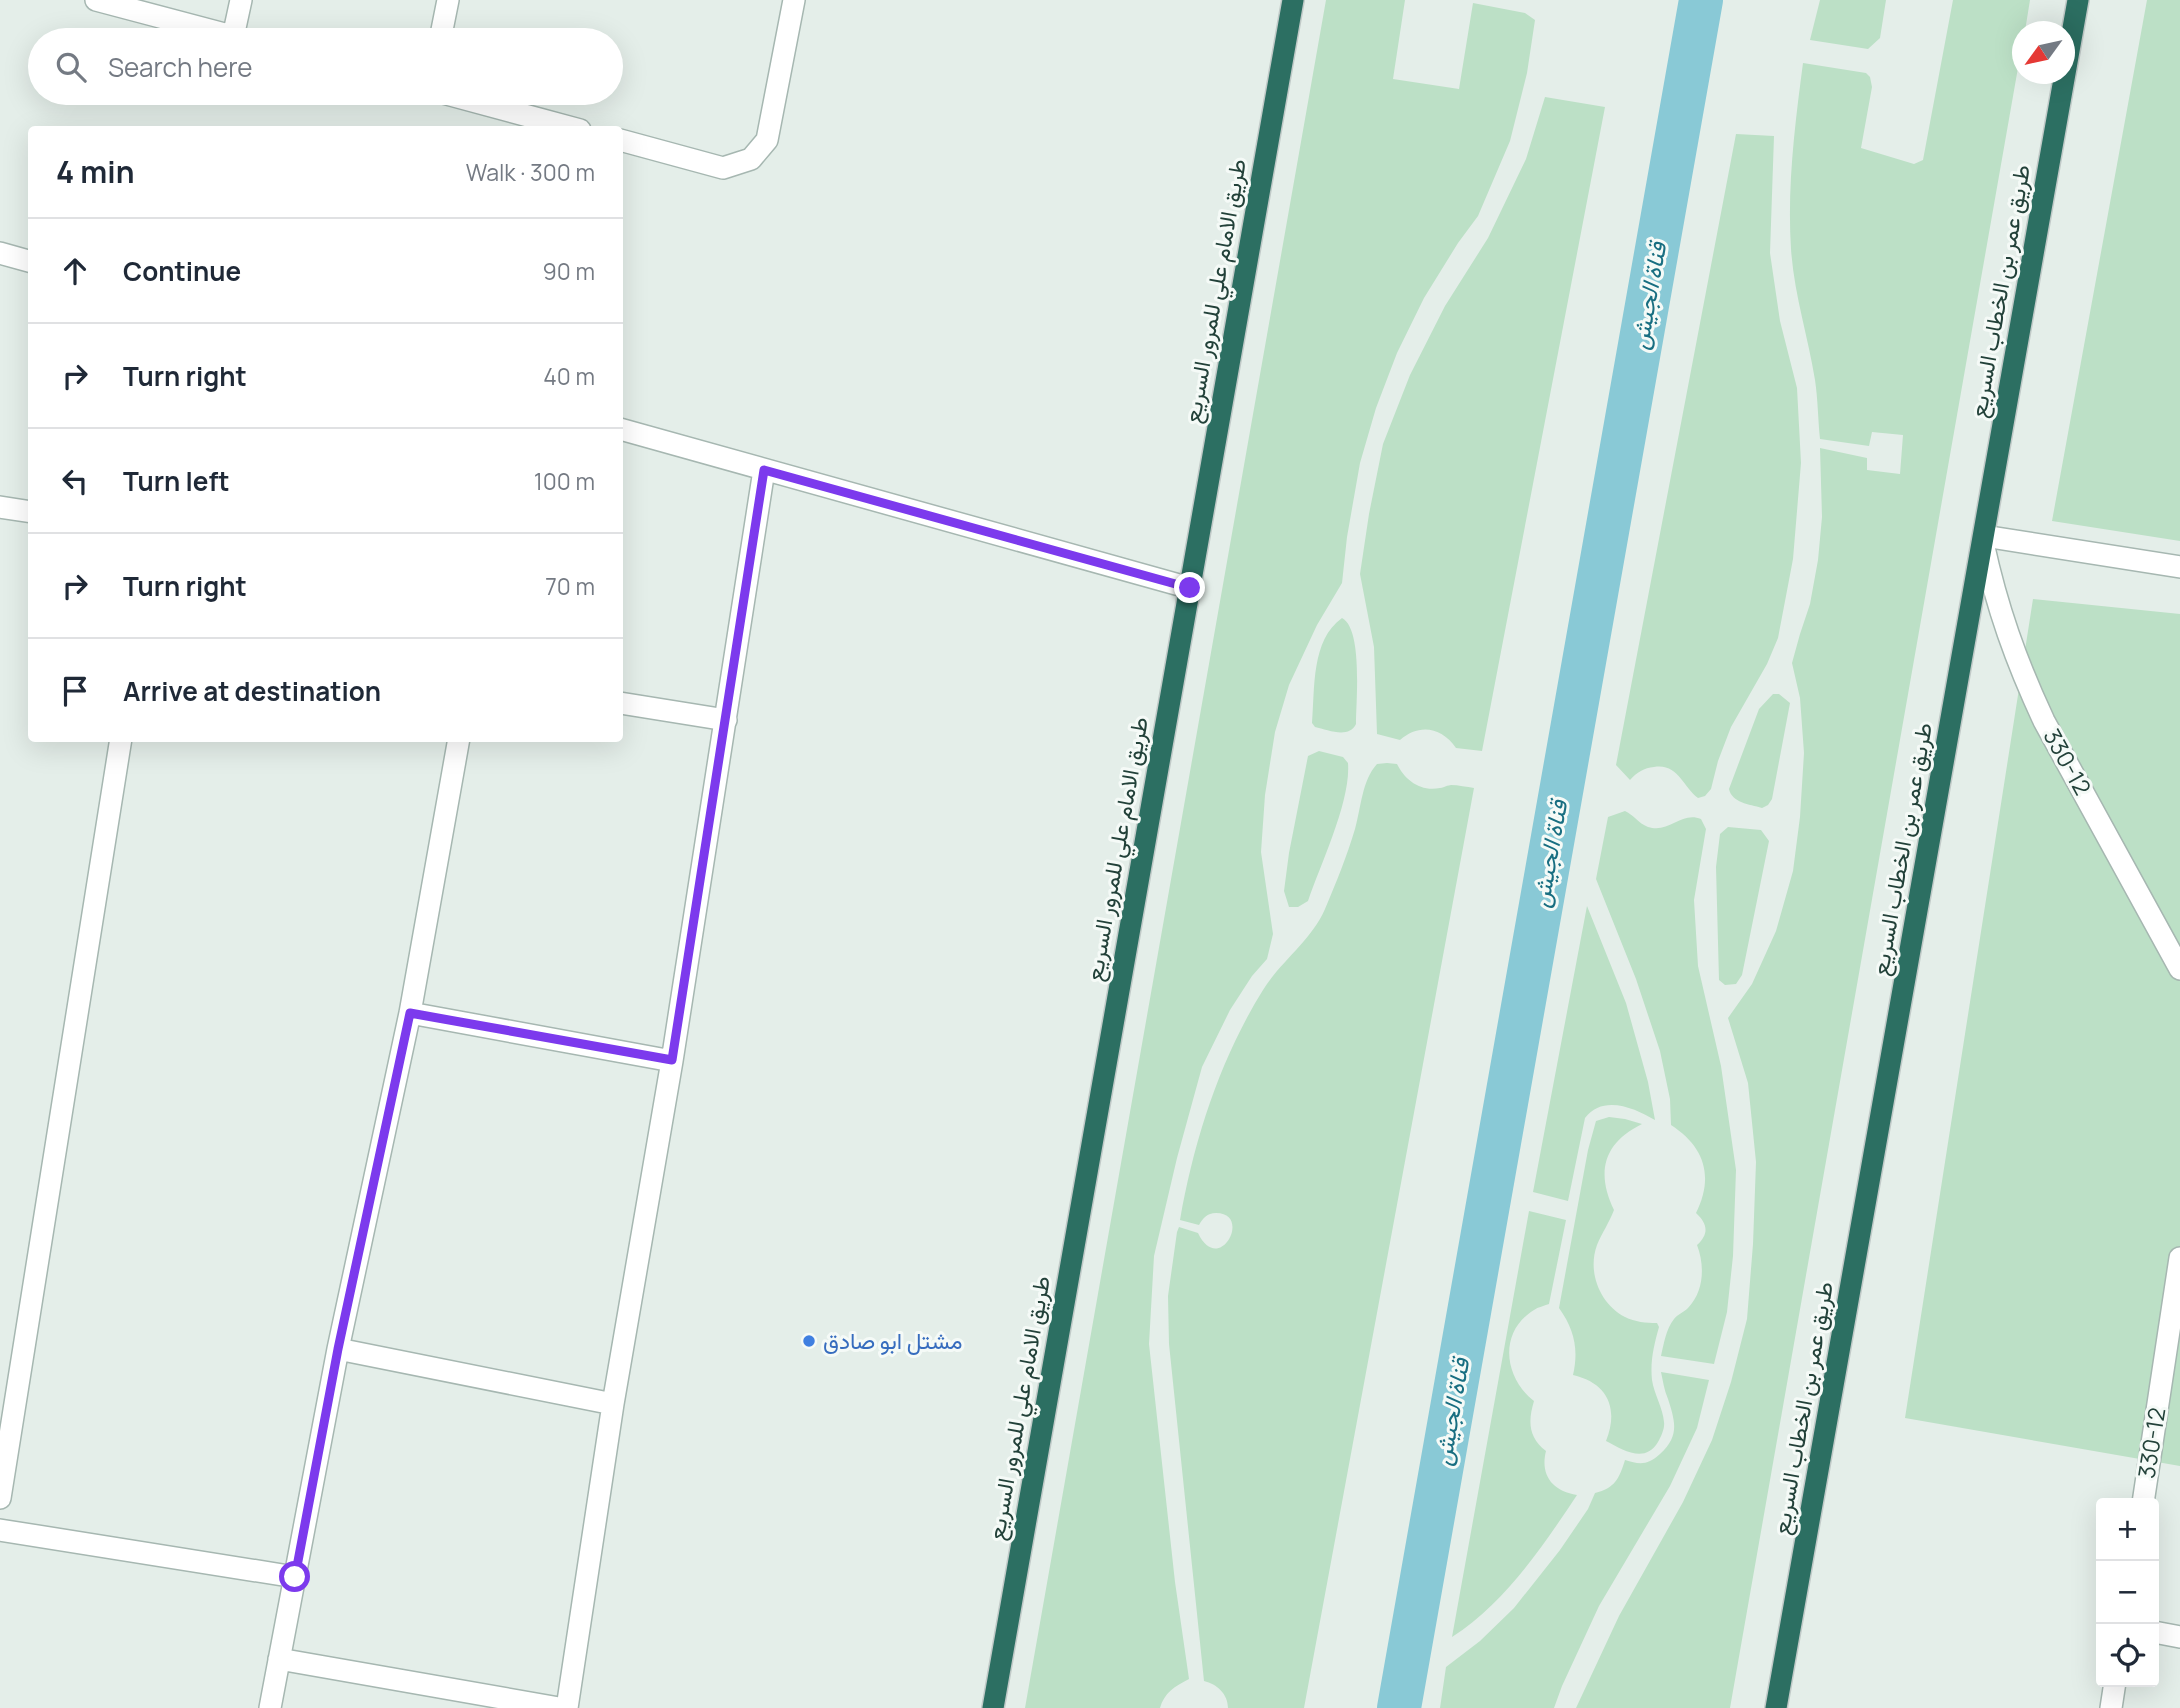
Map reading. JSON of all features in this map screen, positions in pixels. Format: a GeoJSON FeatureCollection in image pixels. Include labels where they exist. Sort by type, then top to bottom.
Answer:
{"type":"FeatureCollection","features":[{"type":"Feature","properties":{"kind":"highway","name":"طريق الامام علي للمرور السريع"},"geometry":{"type":"LineString","coordinates":[[993,1708],[1293,0]]}},
{"type":"Feature","properties":{"kind":"highway","name":"طريق عمر بن الخطاب السريع"},"geometry":{"type":"LineString","coordinates":[[1776,1708],[2078,0]]}},
{"type":"Feature","properties":{"kind":"street"},"geometry":{"type":"LineString","coordinates":[[96,0],[202,28]]}},
{"type":"Feature","properties":{"kind":"street"},"geometry":{"type":"LineString","coordinates":[[240,28],[241,0]]}},
{"type":"Feature","properties":{"kind":"street"},"geometry":{"type":"LineString","coordinates":[[442,28],[448,0]]}},
{"type":"Feature","properties":{"kind":"street"},"geometry":{"type":"LineString","coordinates":[[623,141],[723,168],[751,159],[767,140],[794,0]]}},
{"type":"Feature","properties":{"kind":"street"},"geometry":{"type":"LineString","coordinates":[[487,105],[565,126]]}},
{"type":"Feature","properties":{"kind":"street"},"geometry":{"type":"LineString","coordinates":[[0,253],[28,261]]}},
{"type":"Feature","properties":{"kind":"street"},"geometry":{"type":"LineString","coordinates":[[623,430],[1190,588]]}},
{"type":"Feature","properties":{"kind":"street"},"geometry":{"type":"LineString","coordinates":[[567,1708],[613,1404],[672,1060],[764,470]]}},
{"type":"Feature","properties":{"kind":"street"},"geometry":{"type":"LineString","coordinates":[[0,507],[28,511]]}},
{"type":"Feature","properties":{"kind":"street"},"geometry":{"type":"LineString","coordinates":[[1983,540],[2180,567]]}},
{"type":"Feature","properties":{"kind":"street","name":"330-12"},"geometry":{"type":"LineString","coordinates":[[1983,540],[1993,589],[2024,678],[2044,721],[2180,969]]}},
{"type":"Feature","properties":{"kind":"street"},"geometry":{"type":"LineString","coordinates":[[623,704],[726,720]]}},
{"type":"Feature","properties":{"kind":"street"},"geometry":{"type":"LineString","coordinates":[[0,1498],[120,742]]}},
{"type":"Feature","properties":{"kind":"street"},"geometry":{"type":"LineString","coordinates":[[270,1708],[338,1349],[410,1013],[458,742]]}},
{"type":"Feature","properties":{"kind":"street"},"geometry":{"type":"LineString","coordinates":[[410,1013],[672,1060]]}},
{"type":"Feature","properties":{"kind":"street","name":"330-12"},"geometry":{"type":"LineString","coordinates":[[2144,1498],[2180,1258]]}},
{"type":"Feature","properties":{"kind":"street"},"geometry":{"type":"LineString","coordinates":[[338,1349],[613,1404]]}},
{"type":"Feature","properties":{"kind":"street"},"geometry":{"type":"LineString","coordinates":[[0,1530],[295,1577]]}},
{"type":"Feature","properties":{"kind":"street"},"geometry":{"type":"LineString","coordinates":[[2159,1633],[2180,1637]]}},
{"type":"Feature","properties":{"kind":"street"},"geometry":{"type":"LineString","coordinates":[[279,1659],[559,1708]]}},
{"type":"Feature","properties":{"kind":"street"},"geometry":{"type":"LineString","coordinates":[[2111,1708],[2115,1687]]}},
{"type":"Feature","properties":{"kind":"green space"},"geometry":{"type":"Polygon","coordinates":[[[1326,0],[1405,0],[1393,79],[1459,89],[1473,3],[1525,13],[1535,20],[1527,73],[1510,141],[1478,216],[1424,298],[1397,353],[1376,408],[1360,463],[1342,583],[1317,625],[1289,685],[1275,732],[1265,795],[1261,852],[1273,934],[1267,959],[1252,976],[1230,1010],[1202,1067],[1154,1256],[1149,1344],[1175,1582],[1189,1679],[1171,1690],[1160,1708],[1025,1708],[1326,0]]]}},
{"type":"Feature","properties":{"kind":"green space"},"geometry":{"type":"Polygon","coordinates":[[[1820,0],[1886,0],[1880,38],[1868,49],[1810,40],[1820,0]]]}},
{"type":"Feature","properties":{"kind":"green space"},"geometry":{"type":"Polygon","coordinates":[[[1953,0],[2030,0],[2027,21],[2012,21],[2012,84],[2015,84],[1730,1708],[1576,1708],[1619,1616],[1683,1502],[1712,1440],[1731,1382],[1747,1319],[1756,1162],[1748,1083],[1728,1018],[1752,984],[1776,931],[1793,871],[1804,753],[1800,698],[1792,663],[1810,604],[1818,560],[1822,517],[1820,448],[1867,458],[1867,470],[1900,474],[1903,435],[1872,432],[1869,446],[1820,439],[1815,380],[1791,249],[1791,179],[1803,63],[1866,73],[1870,77],[1872,87],[1861,148],[1914,164],[1923,160],[1953,0]]]}},
{"type":"Feature","properties":{"kind":"green space"},"geometry":{"type":"Polygon","coordinates":[[[2147,0],[2180,0],[2180,541],[2052,521],[2147,0]]]}},
{"type":"Feature","properties":{"kind":"green space"},"geometry":{"type":"Polygon","coordinates":[[[1545,97],[1605,107],[1482,751],[1456,748],[1444,736],[1430,730],[1415,731],[1400,740],[1377,734],[1374,647],[1360,574],[1383,444],[1410,375],[1445,306],[1488,238],[1526,159],[1545,97]]]}},
{"type":"Feature","properties":{"kind":"green space"},"geometry":{"type":"Polygon","coordinates":[[[1736,134],[1774,136],[1770,253],[1780,321],[1797,388],[1801,463],[1793,559],[1778,638],[1767,664],[1731,727],[1711,789],[1705,796],[1698,798],[1675,772],[1669,769],[1647,768],[1630,780],[1616,765],[1736,134]]]}},
{"type":"Feature","properties":{"kind":"green space"},"geometry":{"type":"Polygon","coordinates":[[[2033,599],[2180,614],[2180,1466],[1905,1418],[2033,599]]]}},
{"type":"Feature","properties":{"kind":"green space"},"geometry":{"type":"Polygon","coordinates":[[[1342,618],[1349,625],[1353,636],[1357,683],[1356,724],[1353,729],[1343,732],[1315,727],[1312,723],[1316,666],[1320,652],[1332,627],[1342,618]]]}},
{"type":"Feature","properties":{"kind":"green space"},"geometry":{"type":"Polygon","coordinates":[[[1773,694],[1779,694],[1790,703],[1772,799],[1762,808],[1737,800],[1729,789],[1759,709],[1773,694]]]}},
{"type":"Feature","properties":{"kind":"green space"},"geometry":{"type":"Polygon","coordinates":[[[1319,751],[1343,757],[1348,763],[1345,795],[1308,901],[1298,907],[1289,907],[1284,891],[1289,853],[1308,756],[1319,751]]]}},
{"type":"Feature","properties":{"kind":"green space"},"geometry":{"type":"Polygon","coordinates":[[[1377,764],[1397,764],[1409,780],[1426,788],[1451,785],[1474,788],[1304,1708],[1228,1708],[1221,1690],[1204,1681],[1169,1344],[1168,1296],[1177,1232],[1179,1227],[1198,1233],[1206,1245],[1215,1248],[1223,1246],[1229,1240],[1232,1222],[1227,1216],[1210,1214],[1199,1225],[1180,1220],[1201,1130],[1222,1072],[1248,1016],[1263,990],[1312,931],[1325,909],[1355,829],[1368,778],[1377,764]]]}},
{"type":"Feature","properties":{"kind":"green space"},"geometry":{"type":"Polygon","coordinates":[[[1625,811],[1648,827],[1662,828],[1694,817],[1701,819],[1706,829],[1694,900],[1698,966],[1721,1066],[1736,1170],[1733,1256],[1727,1312],[1714,1364],[1661,1356],[1671,1323],[1693,1301],[1702,1278],[1697,1245],[1704,1237],[1706,1229],[1696,1213],[1705,1175],[1699,1153],[1683,1134],[1671,1125],[1670,1099],[1660,1051],[1636,979],[1596,879],[1608,817],[1625,811]]]}},
{"type":"Feature","properties":{"kind":"green space"},"geometry":{"type":"Polygon","coordinates":[[[1728,827],[1761,830],[1769,841],[1742,975],[1736,984],[1725,985],[1719,980],[1716,867],[1720,834],[1728,827]]]}},
{"type":"Feature","properties":{"kind":"green space"},"geometry":{"type":"Polygon","coordinates":[[[1587,906],[1626,1003],[1648,1082],[1655,1120],[1638,1111],[1619,1106],[1601,1106],[1592,1111],[1585,1118],[1568,1201],[1533,1192],[1587,906]]]}},
{"type":"Feature","properties":{"kind":"green space"},"geometry":{"type":"Polygon","coordinates":[[[1609,1117],[1642,1124],[1619,1140],[1607,1160],[1605,1184],[1614,1210],[1594,1255],[1598,1286],[1609,1304],[1625,1317],[1657,1323],[1659,1327],[1652,1373],[1664,1427],[1653,1449],[1640,1454],[1626,1451],[1606,1441],[1611,1418],[1608,1399],[1595,1384],[1573,1375],[1574,1340],[1559,1308],[1588,1150],[1596,1121],[1609,1117]]]}},
{"type":"Feature","properties":{"kind":"green space"},"geometry":{"type":"Polygon","coordinates":[[[1529,1211],[1566,1220],[1549,1304],[1539,1307],[1522,1319],[1515,1330],[1510,1342],[1511,1368],[1516,1380],[1534,1401],[1531,1428],[1536,1440],[1546,1451],[1545,1467],[1550,1480],[1561,1490],[1577,1495],[1506,1591],[1452,1637],[1529,1211]]]}},
{"type":"Feature","properties":{"kind":"green space"},"geometry":{"type":"Polygon","coordinates":[[[1661,1372],[1709,1380],[1697,1428],[1670,1486],[1599,1606],[1554,1708],[1440,1708],[1446,1667],[1480,1641],[1514,1608],[1560,1550],[1588,1509],[1595,1493],[1615,1482],[1625,1460],[1648,1462],[1660,1454],[1671,1441],[1674,1421],[1661,1372]]]}},
{"type":"Feature","properties":{"kind":"waterway","name":"قناة الجيش"},"geometry":{"type":"LineString","coordinates":[[1399,1708],[1701,0]]}},
{"type":"Feature","properties":{"kind":"place","name":"مشتل ابو صادق"},"geometry":{"type":"Point","coordinates":[809,1341]}},
{"type":"Feature","properties":{"kind":"route"},"geometry":{"type":"LineString","coordinates":[[295,1577],[338,1349],[410,1013],[672,1060],[764,470],[1190,588]]}}]}
